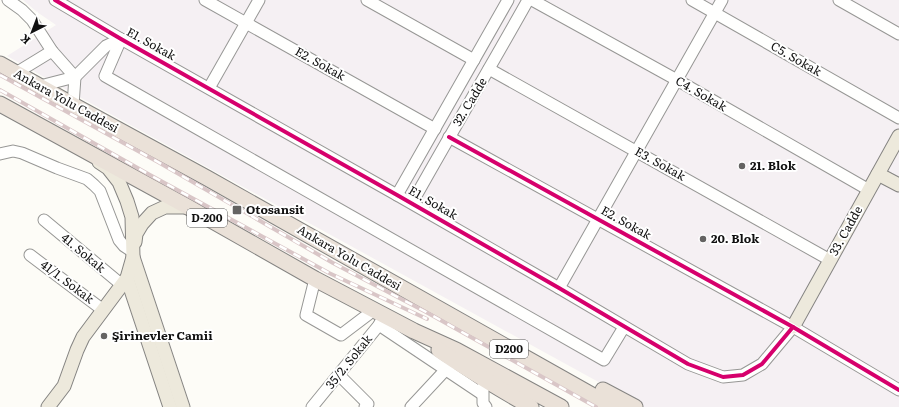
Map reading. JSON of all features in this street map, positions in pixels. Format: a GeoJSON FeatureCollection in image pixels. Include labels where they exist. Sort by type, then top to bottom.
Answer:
{"type":"FeatureCollection","features":[{"type":"Feature","properties":{"kind":"highway","name":"Ankara Yolu Caddesi"},"geometry":{"type":"LineString","coordinates":[[0,64],[208,178],[404,290],[614,407]]}},
{"type":"Feature","properties":{"kind":"highway","name":"D-200"},"geometry":{"type":"LineString","coordinates":[[0,104],[188,207],[379,317],[414,331]]}},
{"type":"Feature","properties":{"kind":"highway"},"geometry":{"type":"LineString","coordinates":[[404,290],[512,340],[635,407]]}},
{"type":"Feature","properties":{"kind":"highway"},"geometry":{"type":"LineString","coordinates":[[414,331],[483,398],[532,407]]}},
{"type":"Feature","properties":{"kind":"highway","name":"D200"},"geometry":{"type":"LineString","coordinates":[[414,331],[456,350],[561,407]]}},
{"type":"Feature","properties":{"kind":"main road","name":"33. Cadde"},"geometry":{"type":"LineString","coordinates":[[792,327],[878,174],[894,159],[899,136]]}},
{"type":"Feature","properties":{"kind":"main road"},"geometry":{"type":"LineString","coordinates":[[73,144],[108,168],[119,182],[127,201],[132,217],[133,252],[183,407]]}},
{"type":"Feature","properties":{"kind":"main road"},"geometry":{"type":"LineString","coordinates":[[878,174],[899,185]]}},
{"type":"Feature","properties":{"kind":"main road"},"geometry":{"type":"LineString","coordinates":[[48,407],[64,386],[83,337],[124,282],[133,252],[136,234],[142,224],[152,213],[165,207],[188,207]]}},
{"type":"Feature","properties":{"kind":"main road"},"geometry":{"type":"LineString","coordinates":[[124,282],[170,407]]}},
{"type":"Feature","properties":{"kind":"street"},"geometry":{"type":"LineString","coordinates":[[8,0],[22,10],[32,20],[52,51],[75,77],[73,105]]}},
{"type":"Feature","properties":{"kind":"street","name":"E1. Sokak"},"geometry":{"type":"LineString","coordinates":[[55,0],[121,39],[397,194],[688,364],[723,377],[743,375],[762,364],[792,327]]}},
{"type":"Feature","properties":{"kind":"street","name":"E2. Sokak"},"geometry":{"type":"LineString","coordinates":[[205,0],[435,129]]}},
{"type":"Feature","properties":{"kind":"street"},"geometry":{"type":"LineString","coordinates":[[209,88],[259,0]]}},
{"type":"Feature","properties":{"kind":"street"},"geometry":{"type":"LineString","coordinates":[[367,0],[474,60]]}},
{"type":"Feature","properties":{"kind":"street","name":"32. Cadde"},"geometry":{"type":"LineString","coordinates":[[397,194],[508,0]]}},
{"type":"Feature","properties":{"kind":"street","name":"32. Cadde"},"geometry":{"type":"LineString","coordinates":[[412,203],[528,0]]}},
{"type":"Feature","properties":{"kind":"street","name":"C4. Sokak"},"geometry":{"type":"LineString","coordinates":[[532,0],[677,80],[869,190]]}},
{"type":"Feature","properties":{"kind":"street","name":"C5. Sokak"},"geometry":{"type":"LineString","coordinates":[[692,0],[899,118]]}},
{"type":"Feature","properties":{"kind":"street"},"geometry":{"type":"LineString","coordinates":[[559,288],[722,0]]}},
{"type":"Feature","properties":{"kind":"street"},"geometry":{"type":"LineString","coordinates":[[839,0],[899,34]]}},
{"type":"Feature","properties":{"kind":"street"},"geometry":{"type":"LineString","coordinates":[[40,86],[75,77],[106,46],[121,39]]}},
{"type":"Feature","properties":{"kind":"street"},"geometry":{"type":"LineString","coordinates":[[121,39],[104,76],[604,360],[624,327]]}},
{"type":"Feature","properties":{"kind":"street"},"geometry":{"type":"LineString","coordinates":[[16,73],[52,51]]}},
{"type":"Feature","properties":{"kind":"street","name":"E3. Sokak"},"geometry":{"type":"LineString","coordinates":[[490,68],[830,260]]}},
{"type":"Feature","properties":{"kind":"street","name":"E2. Sokak"},"geometry":{"type":"LineString","coordinates":[[449,137],[792,327],[899,390]]}},
{"type":"Feature","properties":{"kind":"street"},"geometry":{"type":"LineString","coordinates":[[0,154],[13,151],[22,153],[91,182],[100,191],[119,240],[124,246],[133,252]]}},
{"type":"Feature","properties":{"kind":"street","name":"41. Sokak"},"geometry":{"type":"LineString","coordinates":[[44,220],[124,282]]}},
{"type":"Feature","properties":{"kind":"street","name":"41/1. Sokak"},"geometry":{"type":"LineString","coordinates":[[30,255],[103,310]]}},
{"type":"Feature","properties":{"kind":"street"},"geometry":{"type":"LineString","coordinates":[[315,279],[306,315],[341,335],[379,317],[450,365],[411,407]]}},
{"type":"Feature","properties":{"kind":"street","name":"35/2. Sokak"},"geometry":{"type":"LineString","coordinates":[[312,407],[339,375],[379,317]]}},
{"type":"Feature","properties":{"kind":"street"},"geometry":{"type":"LineString","coordinates":[[339,375],[368,404],[365,407]]}},
{"type":"Feature","properties":{"kind":"shaded area","name":"Otosansit"},"geometry":{"type":"Polygon","coordinates":[[[23,0],[899,0],[899,407],[644,407],[7,56],[56,25],[23,0]]]}},
{"type":"Feature","properties":{"kind":"railway"},"geometry":{"type":"LineString","coordinates":[[0,75],[158,162],[333,263],[426,312],[596,407]]}},
{"type":"Feature","properties":{"kind":"railway"},"geometry":{"type":"LineString","coordinates":[[0,90],[150,175],[329,273],[427,319]]}},
{"type":"Feature","properties":{"kind":"cycle path"},"geometry":{"type":"LineString","coordinates":[[55,0],[559,288],[688,364],[723,377],[743,375],[762,364],[793,327]]}},
{"type":"Feature","properties":{"kind":"cycle path"},"geometry":{"type":"LineString","coordinates":[[449,137],[793,327],[899,390]]}},
{"type":"Feature","properties":{"kind":"place","name":"21. Blok"},"geometry":{"type":"Point","coordinates":[742,166]}},
{"type":"Feature","properties":{"kind":"place","name":"Otosansit"},"geometry":{"type":"Point","coordinates":[237,210]}},
{"type":"Feature","properties":{"kind":"place","name":"20. Blok"},"geometry":{"type":"Point","coordinates":[703,239]}},
{"type":"Feature","properties":{"kind":"place","name":"Şirinevler Camii"},"geometry":{"type":"Point","coordinates":[104,336]}}]}
